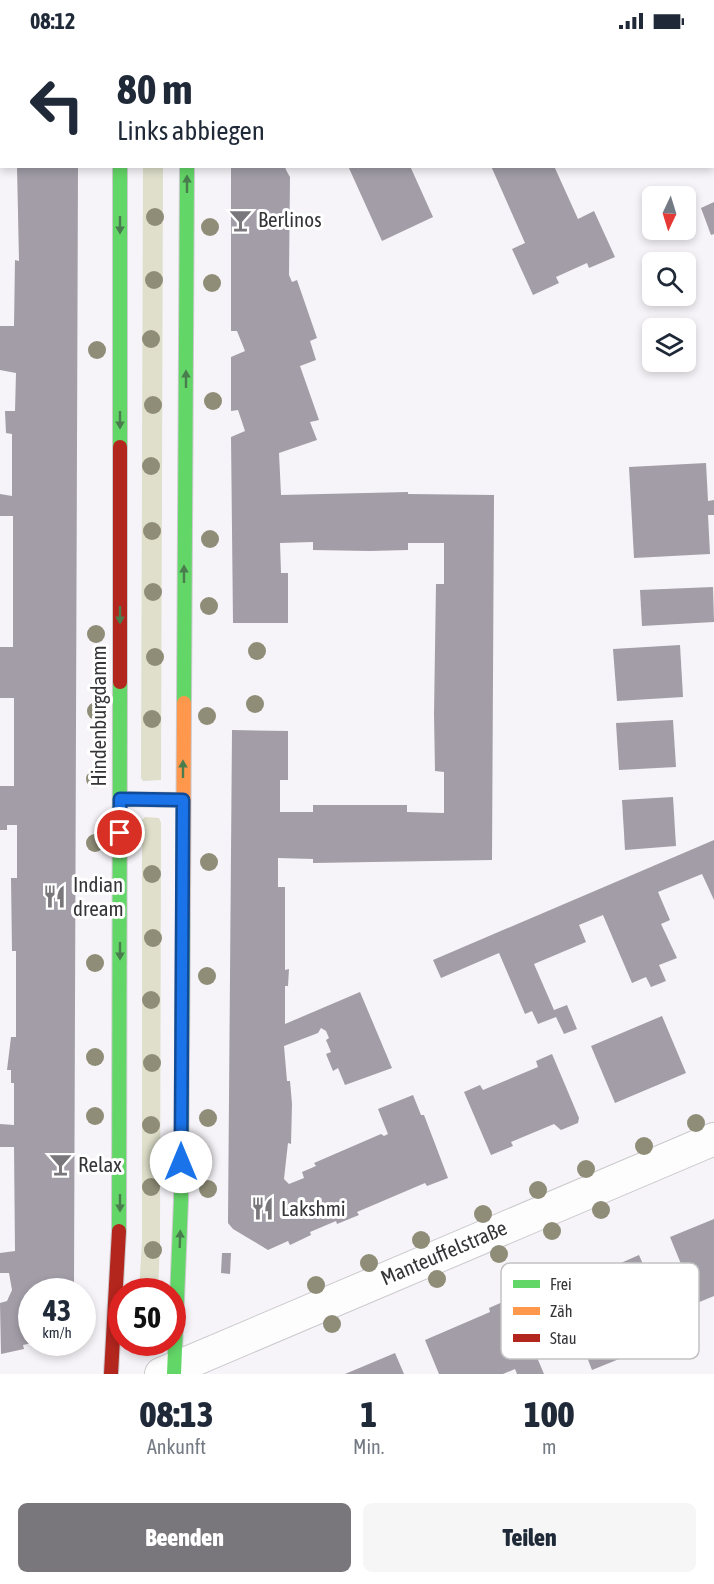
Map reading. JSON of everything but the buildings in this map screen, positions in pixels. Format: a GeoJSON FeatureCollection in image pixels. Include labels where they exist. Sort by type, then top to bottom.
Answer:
{"type":"FeatureCollection","features":[{"type":"Feature","properties":{"kind":"main road","name":"Hindenburgdamm"},"geometry":{"type":"LineString","coordinates":[[111,1374],[119,1255],[120,168]]}},
{"type":"Feature","properties":{"kind":"main road"},"geometry":{"type":"LineString","coordinates":[[169,1372],[181,1200],[187,168]]}},
{"type":"Feature","properties":{"kind":"main road"},"geometry":{"type":"LineString","coordinates":[[120,799],[183,800]]}},
{"type":"Feature","properties":{"kind":"street","name":"Manteuffelstraße"},"geometry":{"type":"LineString","coordinates":[[169,1372],[714,1138]]}},
{"type":"Feature","properties":{"kind":"green space"},"geometry":{"type":"Polygon","coordinates":[[[143,168],[163,168],[161,780],[143,781],[141,778],[143,168]]]}},
{"type":"Feature","properties":{"kind":"green space"},"geometry":{"type":"Polygon","coordinates":[[[145,817],[159,818],[161,823],[159,1278],[140,1278],[142,1242],[142,820],[145,817]]]}},
{"type":"Feature","properties":{"kind":"traffic: fast"},"geometry":{"type":"LineString","coordinates":[[120,168],[120,447]]}},
{"type":"Feature","properties":{"kind":"traffic: fast"},"geometry":{"type":"LineString","coordinates":[[184,703],[187,168]]}},
{"type":"Feature","properties":{"kind":"traffic: fast"},"geometry":{"type":"LineString","coordinates":[[119,1231],[120,682]]}},
{"type":"Feature","properties":{"kind":"traffic: fast"},"geometry":{"type":"LineString","coordinates":[[174,1374],[181,1200],[183,912]]}},
{"type":"Feature","properties":{"kind":"traffic: slow"},"geometry":{"type":"LineString","coordinates":[[183,912],[184,703]]}},
{"type":"Feature","properties":{"kind":"traffic: slow"},"geometry":{"type":"LineString","coordinates":[[120,799],[183,800]]}},
{"type":"Feature","properties":{"kind":"traffic: jam"},"geometry":{"type":"LineString","coordinates":[[120,447],[120,682]]}},
{"type":"Feature","properties":{"kind":"traffic: jam"},"geometry":{"type":"LineString","coordinates":[[111,1374],[119,1231]]}},
{"type":"Feature","properties":{"kind":"place","name":"Berlinos"},"geometry":{"type":"Point","coordinates":[240,220]}},
{"type":"Feature","properties":{"kind":"place","name":"Indian dream"},"geometry":{"type":"Point","coordinates":[55,897]}},
{"type":"Feature","properties":{"kind":"place","name":"Relax"},"geometry":{"type":"Point","coordinates":[60,1165]}},
{"type":"Feature","properties":{"kind":"place","name":"Lakshmi"},"geometry":{"type":"Point","coordinates":[263,1209]}},
{"type":"Feature","properties":{"kind":"route"},"geometry":{"type":"LineString","coordinates":[[120,833],[120,799],[183,800],[181,1162]]}}]}
